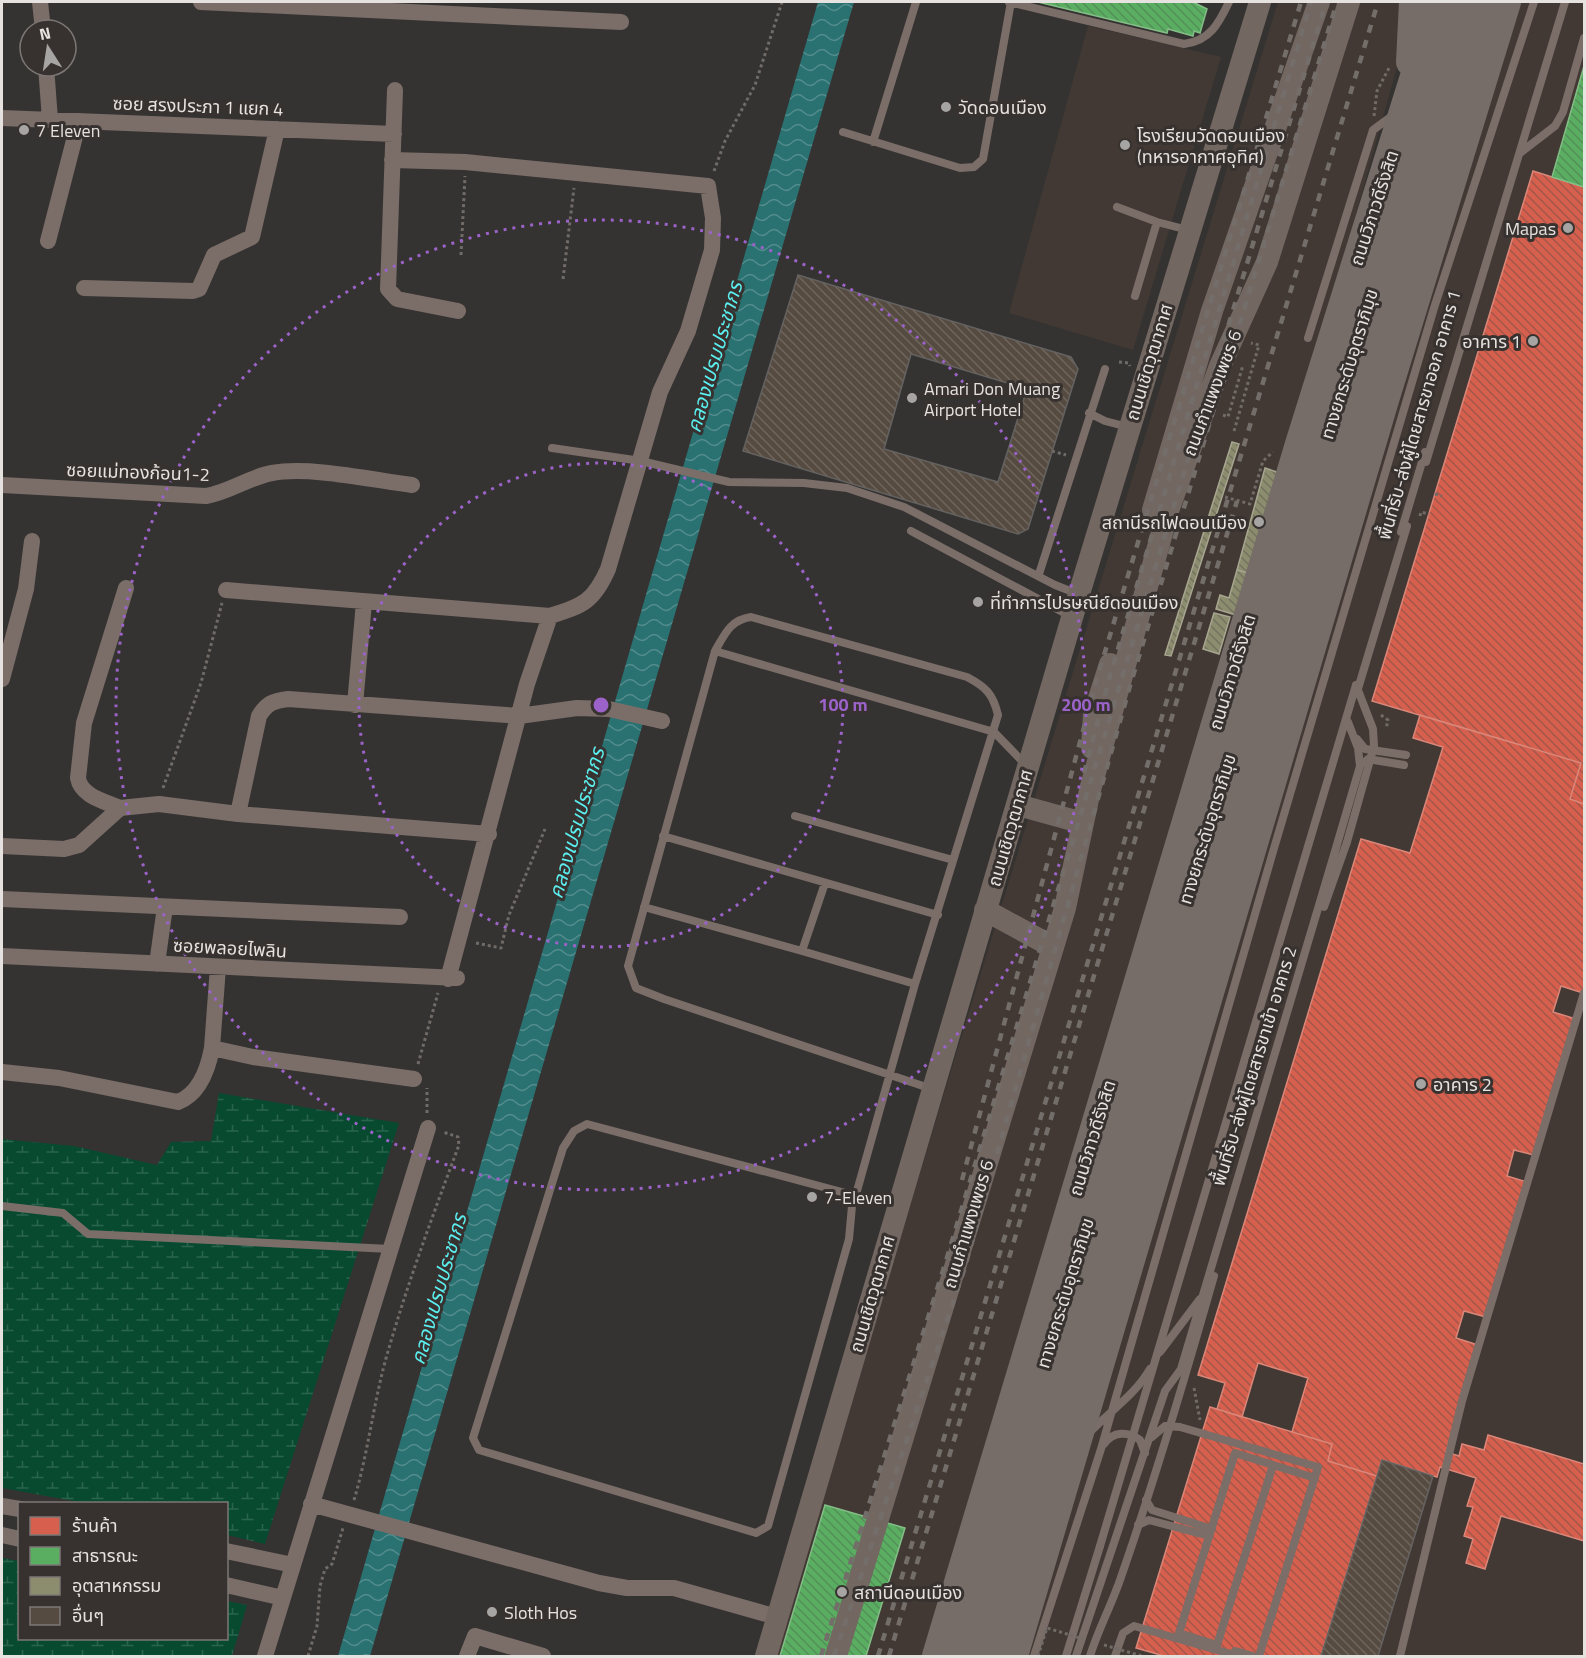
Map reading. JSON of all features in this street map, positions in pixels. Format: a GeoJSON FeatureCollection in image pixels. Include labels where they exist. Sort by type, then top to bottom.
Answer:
{"type":"FeatureCollection","features":[{"type":"Feature","properties":{"kind":"highway"},"geometry":{"type":"LineString","coordinates":[[1410,95],[1414,2]]}},
{"type":"Feature","properties":{"kind":"highway"},"geometry":{"type":"LineString","coordinates":[[1410,95],[1427,2]]}},
{"type":"Feature","properties":{"kind":"highway","name":"ถนนวิภาวดีรังสิต"},"geometry":{"type":"LineString","coordinates":[[938,1656],[1297,453],[1410,95],[1442,2]]}},
{"type":"Feature","properties":{"kind":"highway","name":"ทางยกระดับอุตราภิมุข"},"geometry":{"type":"LineString","coordinates":[[956,1656],[1111,1138],[1461,2]]}},
{"type":"Feature","properties":{"kind":"highway","name":"ทางยกระดับอุตราภิมุข"},"geometry":{"type":"LineString","coordinates":[[986,1656],[1240,812],[1490,2]]}},
{"type":"Feature","properties":{"kind":"highway"},"geometry":{"type":"LineString","coordinates":[[1013,1656],[1089,1448],[1380,412],[1506,2]]}},
{"type":"Feature","properties":{"kind":"main road","name":"ถนนเชิดวุฒากาศ"},"geometry":{"type":"LineString","coordinates":[[766,1656],[1079,594],[1188,230],[1260,2]]}},
{"type":"Feature","properties":{"kind":"main road","name":"ถนนกำแพงเพชร 6"},"geometry":{"type":"LineString","coordinates":[[1090,789],[1094,714],[1155,504],[1212,311],[1319,2]]}},
{"type":"Feature","properties":{"kind":"main road","name":"ถนนกำแพงเพชร 6"},"geometry":{"type":"LineString","coordinates":[[836,1656],[1065,908],[1090,789],[1169,508],[1220,366],[1267,262],[1349,2]]}},
{"type":"Feature","properties":{"kind":"main road"},"geometry":{"type":"LineString","coordinates":[[1018,805],[1083,823]]}},
{"type":"Feature","properties":{"kind":"main road"},"geometry":{"type":"LineString","coordinates":[[986,910],[1053,946]]}},
{"type":"Feature","properties":{"kind":"street"},"geometry":{"type":"LineString","coordinates":[[40,2],[42,18]]}},
{"type":"Feature","properties":{"kind":"street"},"geometry":{"type":"LineString","coordinates":[[201,2],[621,22]]}},
{"type":"Feature","properties":{"kind":"street"},"geometry":{"type":"LineString","coordinates":[[47,78],[50,120]]}},
{"type":"Feature","properties":{"kind":"street"},"geometry":{"type":"LineString","coordinates":[[395,90],[390,293],[398,299],[458,310]]}},
{"type":"Feature","properties":{"kind":"street","name":"ซอย สรงประภา 1 แยก 4"},"geometry":{"type":"LineString","coordinates":[[2,118],[394,134]]}},
{"type":"Feature","properties":{"kind":"street"},"geometry":{"type":"LineString","coordinates":[[48,240],[79,121]]}},
{"type":"Feature","properties":{"kind":"street"},"geometry":{"type":"LineString","coordinates":[[84,288],[193,291],[199,289],[214,255],[245,243],[252,237],[277,129]]}},
{"type":"Feature","properties":{"kind":"street"},"geometry":{"type":"LineString","coordinates":[[226,590],[550,616],[588,602],[599,589],[608,569],[660,392],[688,331],[712,250],[713,218],[708,186],[576,171],[465,162],[393,160]]}},
{"type":"Feature","properties":{"kind":"street","name":"ซอยแม่ทองก้อน1-2"},"geometry":{"type":"LineString","coordinates":[[2,485],[206,496],[223,494],[269,474],[290,471],[412,485]]}},
{"type":"Feature","properties":{"kind":"street"},"geometry":{"type":"LineString","coordinates":[[2,679],[26,589],[32,541]]}},
{"type":"Feature","properties":{"kind":"street"},"geometry":{"type":"LineString","coordinates":[[126,588],[84,723],[78,778],[79,784],[87,794],[120,808],[159,804],[238,814],[489,834],[519,716],[550,616]]}},
{"type":"Feature","properties":{"kind":"street"},"geometry":{"type":"LineString","coordinates":[[356,705],[364,602]]}},
{"type":"Feature","properties":{"kind":"street"},"geometry":{"type":"LineString","coordinates":[[238,814],[259,716],[266,705],[273,700],[288,699],[519,716],[577,708],[609,709],[655,719]]}},
{"type":"Feature","properties":{"kind":"street"},"geometry":{"type":"LineString","coordinates":[[2,846],[64,849],[79,845],[120,808]]}},
{"type":"Feature","properties":{"kind":"street","name":"ซอยพลอยไพลิน"},"geometry":{"type":"LineString","coordinates":[[2,956],[452,979],[489,834]]}},
{"type":"Feature","properties":{"kind":"street"},"geometry":{"type":"LineString","coordinates":[[2,899],[400,917]]}},
{"type":"Feature","properties":{"kind":"street"},"geometry":{"type":"LineString","coordinates":[[157,964],[165,908]]}},
{"type":"Feature","properties":{"kind":"street"},"geometry":{"type":"LineString","coordinates":[[2,1072],[58,1078],[178,1102],[189,1098],[198,1087],[209,1062],[218,967]]}},
{"type":"Feature","properties":{"kind":"street"},"geometry":{"type":"LineString","coordinates":[[212,1048],[253,1057],[414,1079]]}},
{"type":"Feature","properties":{"kind":"street"},"geometry":{"type":"LineString","coordinates":[[265,1656],[428,1128]]}},
{"type":"Feature","properties":{"kind":"street"},"geometry":{"type":"LineString","coordinates":[[311,1504],[599,1583],[627,1588],[674,1588],[777,1617]]}},
{"type":"Feature","properties":{"kind":"street"},"geometry":{"type":"LineString","coordinates":[[2,1506],[18,1509]]}},
{"type":"Feature","properties":{"kind":"street"},"geometry":{"type":"LineString","coordinates":[[2,1535],[18,1539]]}},
{"type":"Feature","properties":{"kind":"street"},"geometry":{"type":"LineString","coordinates":[[228,1551],[293,1564]]}},
{"type":"Feature","properties":{"kind":"street"},"geometry":{"type":"LineString","coordinates":[[228,1585],[283,1598]]}},
{"type":"Feature","properties":{"kind":"street"},"geometry":{"type":"LineString","coordinates":[[467,1656],[476,1636],[543,1656]]}},
{"type":"Feature","properties":{"kind":"lane"},"geometry":{"type":"LineString","coordinates":[[873,142],[916,2]]}},
{"type":"Feature","properties":{"kind":"lane"},"geometry":{"type":"LineString","coordinates":[[843,132],[960,168],[974,167],[983,159],[1010,2],[1184,44],[1206,37],[1216,27],[1229,2]]}},
{"type":"Feature","properties":{"kind":"lane"},"geometry":{"type":"LineString","coordinates":[[1034,1656],[1089,1448],[1112,1409],[1348,597],[1494,117],[1534,2]]}},
{"type":"Feature","properties":{"kind":"lane"},"geometry":{"type":"LineString","coordinates":[[1514,156],[1560,2]]}},
{"type":"Feature","properties":{"kind":"lane"},"geometry":{"type":"LineString","coordinates":[[1514,156],[1565,2]]}},
{"type":"Feature","properties":{"kind":"lane"},"geometry":{"type":"LineString","coordinates":[[1514,156],[1555,126],[1584,38]]}},
{"type":"Feature","properties":{"kind":"lane"},"geometry":{"type":"LineString","coordinates":[[1308,338],[1373,130],[1392,116],[1410,95]]}},
{"type":"Feature","properties":{"kind":"lane","name":"พื้นที่รับ-ส่งผู้โดยสารขาออก อาคาร 1"},"geometry":{"type":"LineString","coordinates":[[1358,683],[1514,156]]}},
{"type":"Feature","properties":{"kind":"lane"},"geometry":{"type":"LineString","coordinates":[[1117,207],[1157,222],[1188,230]]}},
{"type":"Feature","properties":{"kind":"lane"},"geometry":{"type":"LineString","coordinates":[[1135,296],[1157,222]]}},
{"type":"Feature","properties":{"kind":"lane"},"geometry":{"type":"LineString","coordinates":[[1039,574],[1105,369]]}},
{"type":"Feature","properties":{"kind":"lane"},"geometry":{"type":"LineString","coordinates":[[1089,413],[1105,421],[1129,427]]}},
{"type":"Feature","properties":{"kind":"lane"},"geometry":{"type":"LineString","coordinates":[[552,448],[641,461],[729,482],[804,483],[847,488],[904,507],[1039,574],[1055,585],[1079,594]]}},
{"type":"Feature","properties":{"kind":"lane"},"geometry":{"type":"LineString","coordinates":[[910,531],[1073,617]]}},
{"type":"Feature","properties":{"kind":"lane"},"geometry":{"type":"LineString","coordinates":[[853,1195],[587,1124],[574,1131],[563,1148],[473,1438],[479,1450],[756,1533],[768,1526],[849,1239],[853,1195],[857,1191],[889,1073],[915,984],[998,715],[994,697],[984,686],[967,677],[751,617],[737,619],[729,627],[715,651],[663,836],[628,966],[636,988],[889,1073],[933,1089]]}},
{"type":"Feature","properties":{"kind":"lane"},"geometry":{"type":"LineString","coordinates":[[715,651],[994,732],[1028,766]]}},
{"type":"Feature","properties":{"kind":"lane"},"geometry":{"type":"LineString","coordinates":[[1160,1352],[1358,683]]}},
{"type":"Feature","properties":{"kind":"lane"},"geometry":{"type":"LineString","coordinates":[[1090,1656],[1097,1631],[1119,1584],[1146,1500],[1316,933],[1347,842],[1374,746],[1373,729],[1358,683]]}},
{"type":"Feature","properties":{"kind":"lane"},"geometry":{"type":"LineString","coordinates":[[1066,1656],[1358,683]]}},
{"type":"Feature","properties":{"kind":"lane"},"geometry":{"type":"LineString","coordinates":[[1348,722],[1365,749],[1406,755]]}},
{"type":"Feature","properties":{"kind":"lane"},"geometry":{"type":"LineString","coordinates":[[1355,736],[1360,766]]}},
{"type":"Feature","properties":{"kind":"lane"},"geometry":{"type":"LineString","coordinates":[[1360,766],[1368,759],[1404,765]]}},
{"type":"Feature","properties":{"kind":"lane","name":"พื้นที่รับ-ส่งผู้โดยสารขาเข้า อาคาร 2"},"geometry":{"type":"LineString","coordinates":[[1076,1656],[1165,1391],[1181,1369],[1360,766]]}},
{"type":"Feature","properties":{"kind":"lane"},"geometry":{"type":"LineString","coordinates":[[795,816],[953,860]]}},
{"type":"Feature","properties":{"kind":"lane"},"geometry":{"type":"LineString","coordinates":[[663,836],[938,915]]}},
{"type":"Feature","properties":{"kind":"lane"},"geometry":{"type":"LineString","coordinates":[[802,951],[825,883]]}},
{"type":"Feature","properties":{"kind":"lane"},"geometry":{"type":"LineString","coordinates":[[644,907],[915,984]]}},
{"type":"Feature","properties":{"kind":"lane"},"geometry":{"type":"LineString","coordinates":[[1400,1656],[1462,1401],[1584,993]]}},
{"type":"Feature","properties":{"kind":"lane"},"geometry":{"type":"LineString","coordinates":[[2,1206],[63,1213],[88,1234],[390,1249]]}},
{"type":"Feature","properties":{"kind":"lane"},"geometry":{"type":"LineString","coordinates":[[1089,1448],[1112,1409],[1142,1385],[1160,1352],[1203,1294]]}},
{"type":"Feature","properties":{"kind":"lane"},"geometry":{"type":"LineString","coordinates":[[1150,1439],[1164,1426],[1180,1427],[1318,1467],[1259,1656]]}},
{"type":"Feature","properties":{"kind":"lane"},"geometry":{"type":"LineString","coordinates":[[1089,1448],[1117,1434],[1127,1433],[1140,1440],[1145,1453]]}},
{"type":"Feature","properties":{"kind":"lane"},"geometry":{"type":"LineString","coordinates":[[1253,1656],[1179,1633],[1235,1453],[1315,1478]]}},
{"type":"Feature","properties":{"kind":"lane"},"geometry":{"type":"LineString","coordinates":[[1217,1645],[1273,1465]]}},
{"type":"Feature","properties":{"kind":"lane"},"geometry":{"type":"LineString","coordinates":[[1146,1500],[1152,1510],[1175,1524]]}},
{"type":"Feature","properties":{"kind":"lane"},"geometry":{"type":"LineString","coordinates":[[1138,1525],[1149,1520],[1210,1533]]}},
{"type":"Feature","properties":{"kind":"lane"},"geometry":{"type":"LineString","coordinates":[[1076,1622],[1076,1656]]}},
{"type":"Feature","properties":{"kind":"lane"},"geometry":{"type":"LineString","coordinates":[[1115,1656],[1122,1633],[1134,1626],[1238,1656]]}},
{"type":"Feature","properties":{"kind":"path"},"geometry":{"type":"LineString","coordinates":[[708,186],[725,141],[755,85],[782,2]]}},
{"type":"Feature","properties":{"kind":"path"},"geometry":{"type":"LineString","coordinates":[[461,255],[465,162]]}},
{"type":"Feature","properties":{"kind":"path"},"geometry":{"type":"LineString","coordinates":[[563,279],[576,171]]}},
{"type":"Feature","properties":{"kind":"path"},"geometry":{"type":"LineString","coordinates":[[1234,431],[1259,345]]}},
{"type":"Feature","properties":{"kind":"path"},"geometry":{"type":"LineString","coordinates":[[1119,362],[1129,363]]}},
{"type":"Feature","properties":{"kind":"path"},"geometry":{"type":"LineString","coordinates":[[1225,497],[1250,504],[1263,461],[1273,453],[1275,443]]}},
{"type":"Feature","properties":{"kind":"path"},"geometry":{"type":"LineString","coordinates":[[1435,494],[1442,496]]}},
{"type":"Feature","properties":{"kind":"path"},"geometry":{"type":"LineString","coordinates":[[159,804],[165,780],[201,683],[226,590]]}},
{"type":"Feature","properties":{"kind":"shaded area"},"geometry":{"type":"Polygon","coordinates":[[[1278,2],[1415,2],[1315,362],[924,1656],[772,1656],[1278,2]]]}},
{"type":"Feature","properties":{"kind":"shaded area"},"geometry":{"type":"Polygon","coordinates":[[[1518,2],[1584,2],[1584,1656],[1016,1656],[1518,2]]]}},
{"type":"Feature","properties":{"kind":"shaded area","name":"โรงเรียนวัดดอนเมือง (ทหารอากาศอุทิศ)"},"geometry":{"type":"Polygon","coordinates":[[[1088,26],[1221,57],[1133,350],[1009,313],[1088,26]]]}},
{"type":"Feature","properties":{"kind":"green space"},"geometry":{"type":"Polygon","coordinates":[[[219,1093],[399,1123],[265,1544],[228,1535],[228,1502],[79,1502],[2,1488],[2,1139],[74,1146],[157,1165],[171,1142],[211,1141],[219,1093]]]}},
{"type":"Feature","properties":{"kind":"green space"},"geometry":{"type":"Polygon","coordinates":[[[2,1558],[18,1561],[18,1640],[228,1640],[228,1601],[247,1605],[232,1656],[2,1656],[2,1558]]]}},
{"type":"Feature","properties":{"kind":"water"},"geometry":{"type":"Polygon","coordinates":[[[818,2],[854,2],[370,1656],[338,1656],[818,2]]]}},
{"type":"Feature","properties":{"kind":"building: ร้านค้า","name":"อาคาร 1"},"geometry":{"type":"Polygon","coordinates":[[[1533,171],[1584,187],[1584,804],[1570,799],[1581,763],[1372,701],[1533,171]]]}},
{"type":"Feature","properties":{"kind":"building: ร้านค้า","name":"อาคาร 2"},"geometry":{"type":"Polygon","coordinates":[[[1420,715],[1581,763],[1570,799],[1584,804],[1584,988],[1583,993],[1561,986],[1553,1012],[1576,1019],[1534,1155],[1514,1150],[1507,1176],[1527,1182],[1486,1317],[1464,1311],[1456,1338],[1478,1345],[1446,1452],[1459,1456],[1462,1444],[1484,1450],[1488,1435],[1584,1464],[1584,1541],[1501,1516],[1485,1569],[1466,1563],[1473,1539],[1464,1536],[1473,1507],[1467,1506],[1476,1478],[1440,1467],[1437,1477],[1382,1460],[1377,1476],[1328,1461],[1332,1444],[1292,1432],[1308,1378],[1258,1363],[1242,1417],[1217,1409],[1225,1383],[1198,1375],[1361,839],[1410,853],[1443,747],[1413,738],[1420,715]]]}},
{"type":"Feature","properties":{"kind":"building: ร้านค้า"},"geometry":{"type":"Polygon","coordinates":[[[1210,1407],[1332,1444],[1328,1461],[1377,1476],[1321,1656],[1164,1656],[1136,1648],[1210,1407]]]}},
{"type":"Feature","properties":{"kind":"building: สาธารณะ"},"geometry":{"type":"Polygon","coordinates":[[[1038,2],[1193,2],[1207,9],[1200,33],[1194,31],[1193,36],[1168,29],[1167,33],[1038,2]]]}},
{"type":"Feature","properties":{"kind":"building: สาธารณะ"},"geometry":{"type":"Polygon","coordinates":[[[1584,66],[1584,187],[1552,177],[1584,66]]]}},
{"type":"Feature","properties":{"kind":"building: สาธารณะ","name":"สถานีดอนเมือง"},"geometry":{"type":"Polygon","coordinates":[[[825,1505],[905,1528],[866,1656],[780,1656],[825,1505]]]}},
{"type":"Feature","properties":{"kind":"building: อุตสาหกรรม"},"geometry":{"type":"Polygon","coordinates":[[[1232,442],[1239,444],[1171,656],[1165,655],[1232,442]]]}},
{"type":"Feature","properties":{"kind":"building: อุตสาหกรรม","name":"สถานีรถไฟดอนเมือง"},"geometry":{"type":"Polygon","coordinates":[[[1265,468],[1283,474],[1249,573],[1237,570],[1265,468]]]}},
{"type":"Feature","properties":{"kind":"building: อุตสาหกรรม"},"geometry":{"type":"Polygon","coordinates":[[[1237,570],[1249,573],[1236,615],[1216,609],[1220,595],[1229,598],[1237,570]]]}},
{"type":"Feature","properties":{"kind":"building: อุตสาหกรรม"},"geometry":{"type":"Polygon","coordinates":[[[1214,613],[1230,617],[1219,654],[1203,649],[1214,613]]]}},
{"type":"Feature","properties":{"kind":"building: อื่นๆ"},"geometry":{"type":"Polygon","coordinates":[[[798,275],[1071,357],[1078,369],[1028,529],[1018,534],[743,451],[798,275]],[[911,354],[884,449],[998,482],[1027,389],[911,354]]]}},
{"type":"Feature","properties":{"kind":"building: อื่นๆ"},"geometry":{"type":"Polygon","coordinates":[[[1382,1460],[1433,1476],[1378,1656],[1321,1656],[1382,1460]]]}},
{"type":"Feature","properties":{"kind":"railway"},"geometry":{"type":"LineString","coordinates":[[962,1180],[1098,675],[1301,2]]}},
{"type":"Feature","properties":{"kind":"railway"},"geometry":{"type":"LineString","coordinates":[[1084,773],[1109,679],[1311,2]]}},
{"type":"Feature","properties":{"kind":"railway"},"geometry":{"type":"LineString","coordinates":[[821,1656],[945,1264],[1326,2]]}},
{"type":"Feature","properties":{"kind":"railway"},"geometry":{"type":"LineString","coordinates":[[834,1656],[964,1270],[1130,686],[1337,2]]}},
{"type":"Feature","properties":{"kind":"railway"},"geometry":{"type":"LineString","coordinates":[[878,1656],[1378,2]]}},
{"type":"Feature","properties":{"kind":"railway"},"geometry":{"type":"LineString","coordinates":[[889,1656],[1237,501]]}},
{"type":"Feature","properties":{"kind":"railway"},"geometry":{"type":"LineString","coordinates":[[973,1209],[984,1165]]}},
{"type":"Feature","properties":{"kind":"place","name":"วัดดอนเมือง"},"geometry":{"type":"Point","coordinates":[946,107]}},
{"type":"Feature","properties":{"kind":"place","name":"7 Eleven"},"geometry":{"type":"Point","coordinates":[24,130]}},
{"type":"Feature","properties":{"kind":"place","name":"โรงเรียนวัดดอนเมือง (ทหารอากาศอุทิศ)"},"geometry":{"type":"Point","coordinates":[1125,145]}},
{"type":"Feature","properties":{"kind":"place","name":"Mapas"},"geometry":{"type":"Point","coordinates":[1568,228]}},
{"type":"Feature","properties":{"kind":"place","name":"อาคาร 1"},"geometry":{"type":"Point","coordinates":[1533,341]}},
{"type":"Feature","properties":{"kind":"place","name":"Amari Don Muang Airport Hotel"},"geometry":{"type":"Point","coordinates":[912,398]}},
{"type":"Feature","properties":{"kind":"place","name":"สถานีรถไฟดอนเมือง"},"geometry":{"type":"Point","coordinates":[1259,522]}},
{"type":"Feature","properties":{"kind":"place","name":"ที่ทำการไปรษณีย์ดอนเมือง"},"geometry":{"type":"Point","coordinates":[978,602]}},
{"type":"Feature","properties":{"kind":"place","name":"อาคาร 2"},"geometry":{"type":"Point","coordinates":[1421,1084]}},
{"type":"Feature","properties":{"kind":"place","name":"7-Eleven"},"geometry":{"type":"Point","coordinates":[812,1197]}},
{"type":"Feature","properties":{"kind":"place","name":"สถานีดอนเมือง"},"geometry":{"type":"Point","coordinates":[842,1592]}},
{"type":"Feature","properties":{"kind":"place","name":"Sloth Hos"},"geometry":{"type":"Point","coordinates":[492,1612]}},
{"type":"Feature","properties":{"kind":"water label","name":"คลองเปรมประชากร"},"geometry":{"type":"Point","coordinates":[714,357]}},
{"type":"Feature","properties":{"kind":"water label","name":"คลองเปรมประชากร"},"geometry":{"type":"Point","coordinates":[576,823]}},
{"type":"Feature","properties":{"kind":"water label","name":"คลองเปรมประชากร"},"geometry":{"type":"Point","coordinates":[438,1289]}}]}
